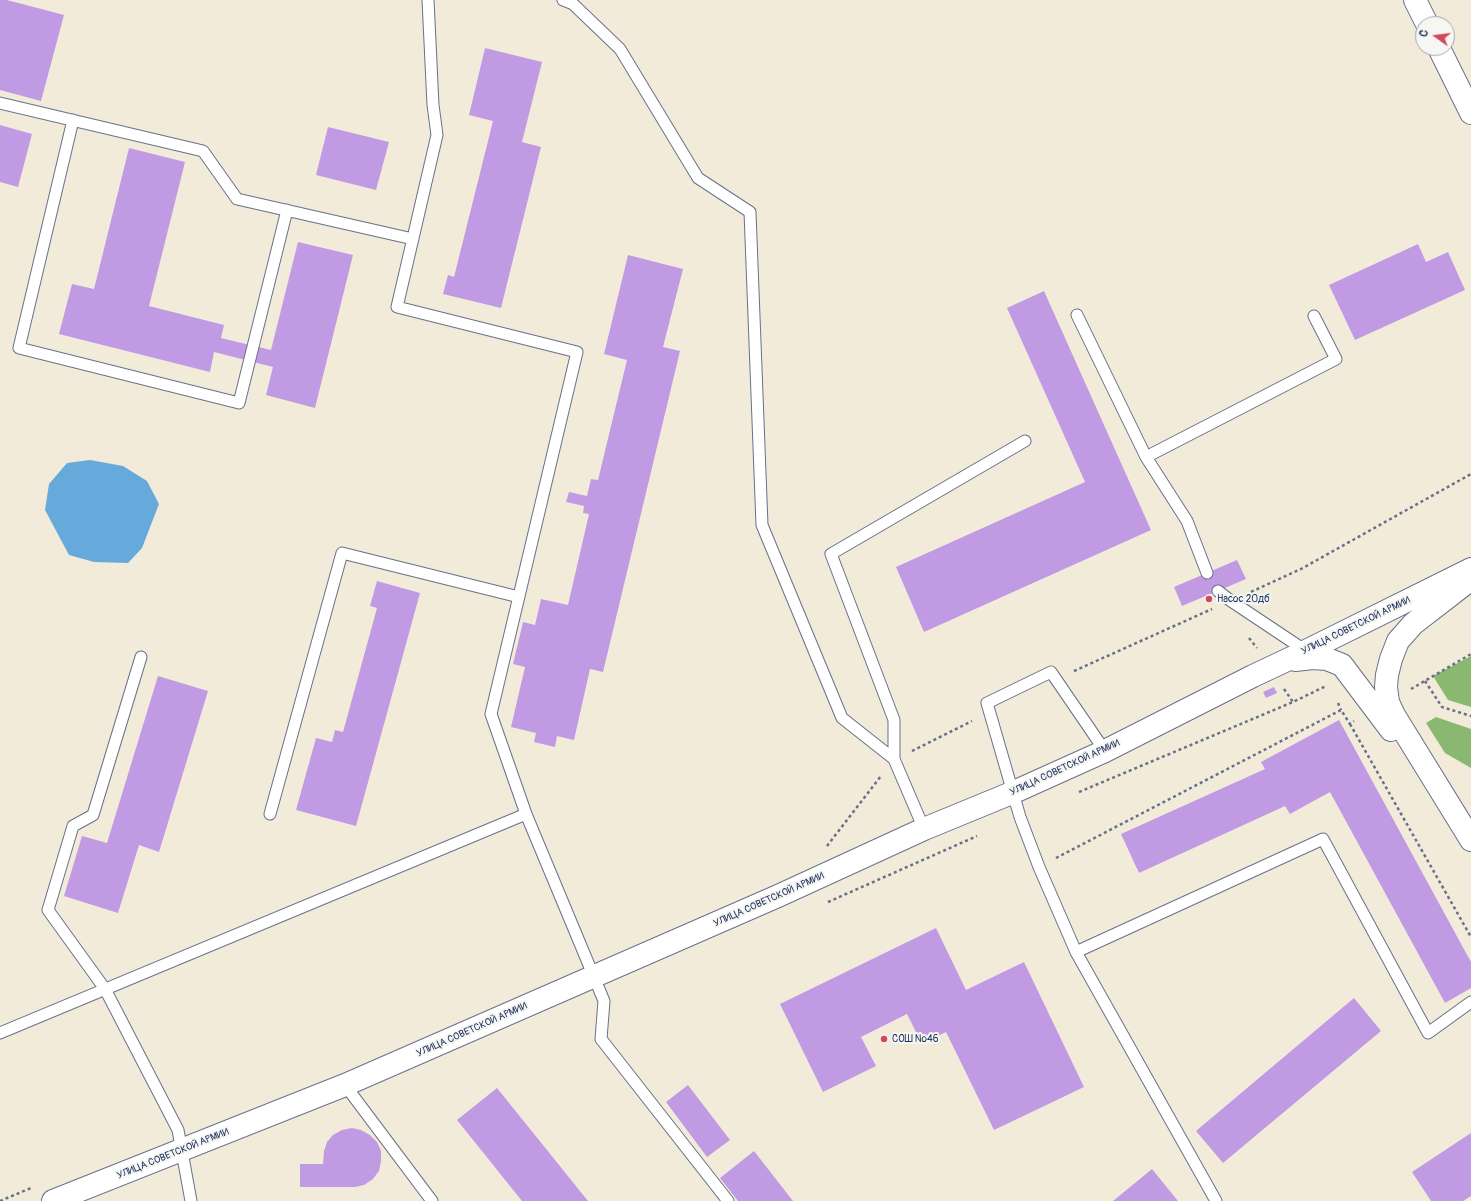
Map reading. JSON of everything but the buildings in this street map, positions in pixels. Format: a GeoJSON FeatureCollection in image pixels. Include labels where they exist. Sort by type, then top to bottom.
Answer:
{"type":"FeatureCollection","features":[{"type":"Feature","properties":{"kind":"street"},"geometry":{"type":"LineString","coordinates":[[1415,0],[1423,16]]}},
{"type":"Feature","properties":{"kind":"street"},"geometry":{"type":"LineString","coordinates":[[1443,56],[1471,113]]}},
{"type":"Feature","properties":{"kind":"street","name":"УЛИЦА СОВЕТСКОЙ АРМИИ"},"geometry":{"type":"LineString","coordinates":[[53,1201],[345,1086],[778,896],[924,829],[1014,792],[1105,751],[1471,569]]}},
{"type":"Feature","properties":{"kind":"street"},"geometry":{"type":"LineString","coordinates":[[1382,706],[1387,675],[1398,641],[1413,624],[1471,579]]}},
{"type":"Feature","properties":{"kind":"street"},"geometry":{"type":"LineString","coordinates":[[1276,665],[1313,658],[1327,659],[1342,665],[1382,706],[1394,715],[1468,836]]}},
{"type":"Feature","properties":{"kind":"lane"},"geometry":{"type":"LineString","coordinates":[[428,0],[433,105],[437,135],[397,307],[577,352],[491,714],[526,814],[604,1001],[601,1039],[728,1201]]}},
{"type":"Feature","properties":{"kind":"lane"},"geometry":{"type":"LineString","coordinates":[[563,0],[573,4],[620,49],[698,178],[750,212],[762,525],[842,718],[894,759]]}},
{"type":"Feature","properties":{"kind":"lane"},"geometry":{"type":"LineString","coordinates":[[0,103],[203,151],[236,199],[413,239]]}},
{"type":"Feature","properties":{"kind":"lane"},"geometry":{"type":"LineString","coordinates":[[73,120],[19,348],[239,403],[287,210]]}},
{"type":"Feature","properties":{"kind":"lane"},"geometry":{"type":"LineString","coordinates":[[1077,315],[1146,457],[1187,521],[1207,573]]}},
{"type":"Feature","properties":{"kind":"lane"},"geometry":{"type":"LineString","coordinates":[[1146,457],[1336,359],[1314,316]]}},
{"type":"Feature","properties":{"kind":"lane"},"geometry":{"type":"LineString","coordinates":[[924,829],[894,759],[894,720],[831,554],[1025,441]]}},
{"type":"Feature","properties":{"kind":"lane"},"geometry":{"type":"LineString","coordinates":[[270,814],[342,553],[518,597]]}},
{"type":"Feature","properties":{"kind":"lane"},"geometry":{"type":"LineString","coordinates":[[1218,591],[1306,651]]}},
{"type":"Feature","properties":{"kind":"lane"},"geometry":{"type":"LineString","coordinates":[[141,657],[93,815],[73,826],[48,910],[105,989],[178,1130],[191,1201]]}},
{"type":"Feature","properties":{"kind":"lane"},"geometry":{"type":"LineString","coordinates":[[1105,751],[1052,672],[987,703],[1020,816],[1039,867],[1076,952],[1216,1201]]}},
{"type":"Feature","properties":{"kind":"lane"},"geometry":{"type":"LineString","coordinates":[[0,1033],[526,814]]}},
{"type":"Feature","properties":{"kind":"lane"},"geometry":{"type":"LineString","coordinates":[[1076,952],[1323,839],[1428,1033],[1471,1002]]}},
{"type":"Feature","properties":{"kind":"lane"},"geometry":{"type":"LineString","coordinates":[[345,1086],[432,1201]]}},
{"type":"Feature","properties":{"kind":"path"},"geometry":{"type":"LineString","coordinates":[[1057,680],[1301,569],[1471,474]]}},
{"type":"Feature","properties":{"kind":"path"},"geometry":{"type":"LineString","coordinates":[[1350,724],[1471,654]]}},
{"type":"Feature","properties":{"kind":"path"},"geometry":{"type":"LineString","coordinates":[[1425,681],[1442,707],[1471,716]]}},
{"type":"Feature","properties":{"kind":"path"},"geometry":{"type":"LineString","coordinates":[[1039,867],[1341,710],[1471,936]]}},
{"type":"Feature","properties":{"kind":"path"},"geometry":{"type":"LineString","coordinates":[[826,846],[894,759],[990,712]]}},
{"type":"Feature","properties":{"kind":"path"},"geometry":{"type":"LineString","coordinates":[[0,1201],[37,1186]]}},
{"type":"Feature","properties":{"kind":"green space"},"geometry":{"type":"Polygon","coordinates":[[[1471,656],[1471,707],[1448,700],[1433,676],[1471,656]]]}},
{"type":"Feature","properties":{"kind":"green space"},"geometry":{"type":"Polygon","coordinates":[[[1436,717],[1471,729],[1471,768],[1445,753],[1426,723],[1436,717]]]}},
{"type":"Feature","properties":{"kind":"water"},"geometry":{"type":"Polygon","coordinates":[[[90,460],[123,466],[147,481],[159,504],[142,548],[128,563],[94,562],[69,555],[45,510],[49,484],[67,463],[90,460]]]}},
{"type":"Feature","properties":{"kind":"place","name":"Насос 20дб"},"geometry":{"type":"Point","coordinates":[1209,599]}},
{"type":"Feature","properties":{"kind":"place","name":"СОШ №46"},"geometry":{"type":"Point","coordinates":[884,1039]}}]}
